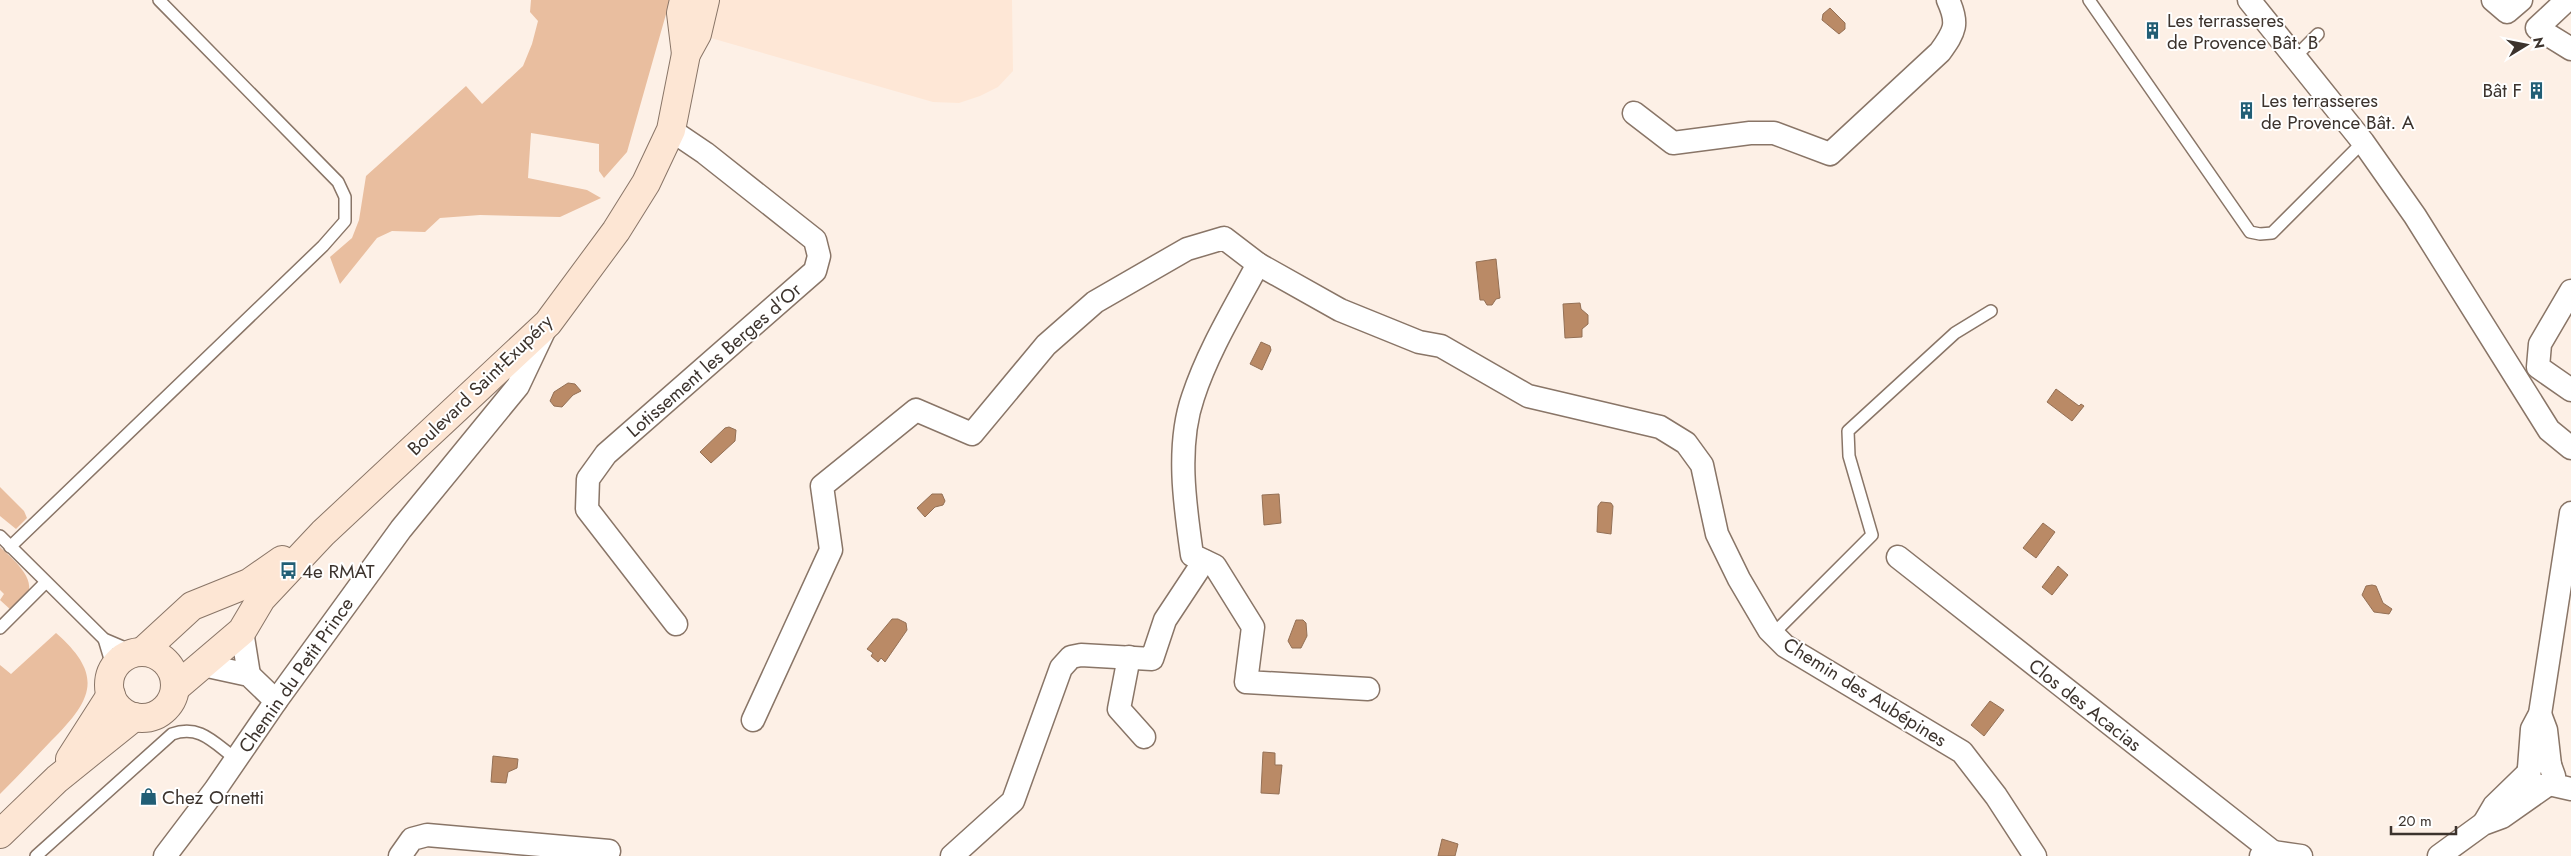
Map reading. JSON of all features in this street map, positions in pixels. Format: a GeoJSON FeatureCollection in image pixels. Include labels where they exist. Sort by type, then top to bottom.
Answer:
{"type":"FeatureCollection","features":[{"type":"Feature","properties":{"kind":"main road"},"geometry":{"type":"LineString","coordinates":[[684,0],[682,13],[686,54]]}},
{"type":"Feature","properties":{"kind":"main road","name":"Boulevard Saint-Exupéry"},"geometry":{"type":"LineString","coordinates":[[175,688],[242,632],[261,599],[322,533],[548,323],[616,231],[646,184],[671,130],[686,54],[697,34],[705,0]]}},
{"type":"Feature","properties":{"kind":"main road","name":"Boulevard Saint-Exupéry"},"geometry":{"type":"LineString","coordinates":[[139,653],[192,606],[248,583],[322,533]]}},
{"type":"Feature","properties":{"kind":"main road"},"geometry":{"type":"LineString","coordinates":[[220,595],[237,611],[242,632]]}},
{"type":"Feature","properties":{"kind":"main road"},"geometry":{"type":"LineString","coordinates":[[57,779],[112,682],[121,660],[139,653],[152,654],[170,668],[175,688],[167,707],[159,714],[149,717],[134,717],[120,710],[112,682]]}},
{"type":"Feature","properties":{"kind":"main road"},"geometry":{"type":"LineString","coordinates":[[0,834],[57,779],[134,717]]}},
{"type":"Feature","properties":{"kind":"street"},"geometry":{"type":"LineString","coordinates":[[1634,114],[1673,143],[1750,133],[1774,133],[1830,154],[1940,52],[1953,34],[1955,16],[1948,0]]}},
{"type":"Feature","properties":{"kind":"street"},"geometry":{"type":"LineString","coordinates":[[2249,0],[2364,142],[2415,216],[2550,430],[2571,448]]}},
{"type":"Feature","properties":{"kind":"street"},"geometry":{"type":"LineString","coordinates":[[2493,0],[2507,12],[2521,0]]}},
{"type":"Feature","properties":{"kind":"street"},"geometry":{"type":"LineString","coordinates":[[2567,0],[2537,28],[2571,49]]}},
{"type":"Feature","properties":{"kind":"street","name":"Lotissement les Berges d'Or"},"geometry":{"type":"LineString","coordinates":[[671,130],[705,153],[815,240],[820,256],[815,271],[606,454],[588,479],[587,509],[676,624]]}},
{"type":"Feature","properties":{"kind":"street","name":"Chemin des Aubépines"},"geometry":{"type":"LineString","coordinates":[[753,720],[831,550],[822,486],[916,410],[972,434],[1046,345],[1095,302],[1188,249],[1224,238],[1258,264],[1340,310],[1410,339],[1441,346],[1528,396],[1660,427],[1686,443],[1702,465],[1718,534],[1739,579],[1773,634],[1785,646],[1962,752],[1996,796],[2035,856]]}},
{"type":"Feature","properties":{"kind":"street"},"geometry":{"type":"LineString","coordinates":[[1258,264],[1224,327],[1192,398],[1186,431],[1184,503],[1192,556],[1215,566],[1253,628],[1246,682],[1368,690]]}},
{"type":"Feature","properties":{"kind":"street"},"geometry":{"type":"LineString","coordinates":[[2571,291],[2540,344],[2538,367],[2571,390]]}},
{"type":"Feature","properties":{"kind":"street","name":"Chemin du Petit Prince"},"geometry":{"type":"LineString","coordinates":[[166,856],[401,528],[518,386],[548,323]]}},
{"type":"Feature","properties":{"kind":"street"},"geometry":{"type":"LineString","coordinates":[[2546,774],[2546,730],[2540,714],[2571,514]]}},
{"type":"Feature","properties":{"kind":"street","name":"Clos des Acacias"},"geometry":{"type":"LineString","coordinates":[[1898,557],[2267,854]]}},
{"type":"Feature","properties":{"kind":"street"},"geometry":{"type":"LineString","coordinates":[[952,856],[1013,801],[1062,668],[1071,657],[1081,655],[1152,659],[1165,620],[1204,561]]}},
{"type":"Feature","properties":{"kind":"street"},"geometry":{"type":"LineString","coordinates":[[242,632],[249,675]]}},
{"type":"Feature","properties":{"kind":"street"},"geometry":{"type":"LineString","coordinates":[[1129,657],[1118,709],[1144,736]]}},
{"type":"Feature","properties":{"kind":"street"},"geometry":{"type":"LineString","coordinates":[[203,665],[249,675],[276,701]]}},
{"type":"Feature","properties":{"kind":"street"},"geometry":{"type":"LineString","coordinates":[[2546,774],[2571,790]]}},
{"type":"Feature","properties":{"kind":"street"},"geometry":{"type":"LineString","coordinates":[[2439,856],[2483,824],[2494,806],[2546,774]]}},
{"type":"Feature","properties":{"kind":"street"},"geometry":{"type":"LineString","coordinates":[[400,856],[412,839],[427,835],[609,851]]}},
{"type":"Feature","properties":{"kind":"street"},"geometry":{"type":"LineString","coordinates":[[2267,854],[2301,856]]}},
{"type":"Feature","properties":{"kind":"lane"},"geometry":{"type":"LineString","coordinates":[[10,547],[323,246],[345,221],[345,197],[338,182],[159,0]]}},
{"type":"Feature","properties":{"kind":"lane"},"geometry":{"type":"LineString","coordinates":[[2089,0],[2250,232],[2260,234],[2272,233],[2364,142]]}},
{"type":"Feature","properties":{"kind":"lane"},"geometry":{"type":"LineString","coordinates":[[2296,57],[2318,34]]}},
{"type":"Feature","properties":{"kind":"lane"},"geometry":{"type":"LineString","coordinates":[[1773,634],[1872,535],[1849,456],[1848,431],[1955,333],[1991,311]]}},
{"type":"Feature","properties":{"kind":"lane"},"geometry":{"type":"LineString","coordinates":[[0,536],[45,583],[104,639],[139,653]]}},
{"type":"Feature","properties":{"kind":"lane"},"geometry":{"type":"LineString","coordinates":[[0,628],[45,583]]}},
{"type":"Feature","properties":{"kind":"lane"},"geometry":{"type":"LineString","coordinates":[[104,639],[112,682]]}},
{"type":"Feature","properties":{"kind":"lane"},"geometry":{"type":"LineString","coordinates":[[36,856],[172,734],[184,730],[196,731],[236,759]]}},
{"type":"Feature","properties":{"kind":"shaded area"},"geometry":{"type":"Polygon","coordinates":[[[531,0],[670,0],[627,152],[604,178],[599,171],[599,144],[531,133],[528,178],[587,190],[601,198],[560,217],[480,215],[440,218],[425,232],[392,231],[377,238],[340,284],[330,257],[352,238],[359,220],[366,176],[466,86],[482,104],[523,66],[532,44],[538,21],[530,12],[531,0]]]}},
{"type":"Feature","properties":{"kind":"shaded area"},"geometry":{"type":"Polygon","coordinates":[[[691,0],[1012,0],[1013,71],[998,87],[980,96],[959,103],[933,102],[697,34],[691,0]]]}},
{"type":"Feature","properties":{"kind":"shaded area"},"geometry":{"type":"Polygon","coordinates":[[[1830,8],[1845,23],[1845,29],[1839,34],[1822,20],[1823,14],[1830,8]]]}},
{"type":"Feature","properties":{"kind":"shaded area"},"geometry":{"type":"Polygon","coordinates":[[[1496,259],[1500,298],[1496,299],[1492,305],[1487,305],[1484,300],[1480,300],[1476,262],[1496,259]]]}},
{"type":"Feature","properties":{"kind":"shaded area"},"geometry":{"type":"Polygon","coordinates":[[[1580,303],[1581,309],[1588,315],[1588,324],[1582,329],[1582,337],[1565,338],[1563,304],[1580,303]]]}},
{"type":"Feature","properties":{"kind":"shaded area"},"geometry":{"type":"Polygon","coordinates":[[[1261,342],[1270,346],[1271,350],[1262,370],[1250,364],[1261,342]]]}},
{"type":"Feature","properties":{"kind":"shaded area"},"geometry":{"type":"Polygon","coordinates":[[[568,383],[575,384],[581,391],[573,395],[562,407],[554,406],[550,401],[554,392],[568,383]]]}},
{"type":"Feature","properties":{"kind":"shaded area"},"geometry":{"type":"Polygon","coordinates":[[[2056,389],[2079,406],[2081,404],[2084,406],[2072,421],[2047,402],[2056,389]]]}},
{"type":"Feature","properties":{"kind":"shaded area"},"geometry":{"type":"Polygon","coordinates":[[[729,427],[736,430],[735,441],[711,463],[700,452],[725,428],[729,427]]]}},
{"type":"Feature","properties":{"kind":"shaded area"},"geometry":{"type":"Polygon","coordinates":[[[0,487],[24,511],[27,518],[16,529],[0,516],[0,487]]]}},
{"type":"Feature","properties":{"kind":"shaded area"},"geometry":{"type":"Polygon","coordinates":[[[932,494],[942,494],[945,501],[943,505],[935,507],[925,517],[917,508],[932,494]]]}},
{"type":"Feature","properties":{"kind":"shaded area"},"geometry":{"type":"Polygon","coordinates":[[[1279,494],[1281,523],[1264,525],[1262,495],[1279,494]]]}},
{"type":"Feature","properties":{"kind":"shaded area"},"geometry":{"type":"Polygon","coordinates":[[[1601,502],[1611,503],[1613,506],[1611,534],[1597,532],[1598,506],[1601,502]]]}},
{"type":"Feature","properties":{"kind":"shaded area"},"geometry":{"type":"Polygon","coordinates":[[[2043,523],[2055,532],[2036,558],[2023,548],[2043,523]]]}},
{"type":"Feature","properties":{"kind":"shaded area"},"geometry":{"type":"Polygon","coordinates":[[[0,547],[22,569],[29,583],[27,598],[12,611],[0,600],[4,594],[0,590],[0,547]]]}},
{"type":"Feature","properties":{"kind":"shaded area"},"geometry":{"type":"Polygon","coordinates":[[[2058,566],[2068,575],[2052,595],[2042,587],[2058,566]]]}},
{"type":"Feature","properties":{"kind":"shaded area"},"geometry":{"type":"Polygon","coordinates":[[[2366,586],[2376,586],[2383,603],[2392,609],[2389,614],[2374,612],[2362,595],[2366,586]]]}},
{"type":"Feature","properties":{"kind":"shaded area"},"geometry":{"type":"Polygon","coordinates":[[[892,619],[898,619],[906,623],[907,630],[885,662],[881,658],[878,662],[871,656],[873,653],[867,649],[892,619]]]}},
{"type":"Feature","properties":{"kind":"shaded area"},"geometry":{"type":"Polygon","coordinates":[[[1296,620],[1303,620],[1306,623],[1307,636],[1301,648],[1292,648],[1288,641],[1296,620]]]}},
{"type":"Feature","properties":{"kind":"shaded area"},"geometry":{"type":"Polygon","coordinates":[[[56,633],[72,648],[82,662],[87,675],[87,688],[84,700],[65,726],[0,794],[0,665],[11,674],[56,633]]]}},
{"type":"Feature","properties":{"kind":"shaded area"},"geometry":{"type":"Polygon","coordinates":[[[1990,701],[2004,710],[1984,736],[1971,725],[1990,701]]]}},
{"type":"Feature","properties":{"kind":"shaded area"},"geometry":{"type":"Polygon","coordinates":[[[1263,752],[1275,753],[1275,765],[1282,765],[1279,794],[1261,793],[1263,752]]]}},
{"type":"Feature","properties":{"kind":"shaded area"},"geometry":{"type":"Polygon","coordinates":[[[493,756],[518,759],[517,768],[508,772],[506,783],[491,782],[493,756]]]}},
{"type":"Feature","properties":{"kind":"shaded area"},"geometry":{"type":"Polygon","coordinates":[[[1442,839],[1458,844],[1455,856],[1438,856],[1442,839]]]}},
{"type":"Feature","properties":{"kind":"place","name":"Les terrasseres de Provence Bât. B"},"geometry":{"type":"Point","coordinates":[2153,31]}},
{"type":"Feature","properties":{"kind":"place","name":"Bât F"},"geometry":{"type":"Point","coordinates":[2536,90]}},
{"type":"Feature","properties":{"kind":"place","name":"Les terrasseres de Provence Bât. A"},"geometry":{"type":"Point","coordinates":[2247,111]}},
{"type":"Feature","properties":{"kind":"place","name":"4e RMAT"},"geometry":{"type":"Point","coordinates":[288,571]}},
{"type":"Feature","properties":{"kind":"place","name":"Chez Ornetti"},"geometry":{"type":"Point","coordinates":[148,797]}}]}
